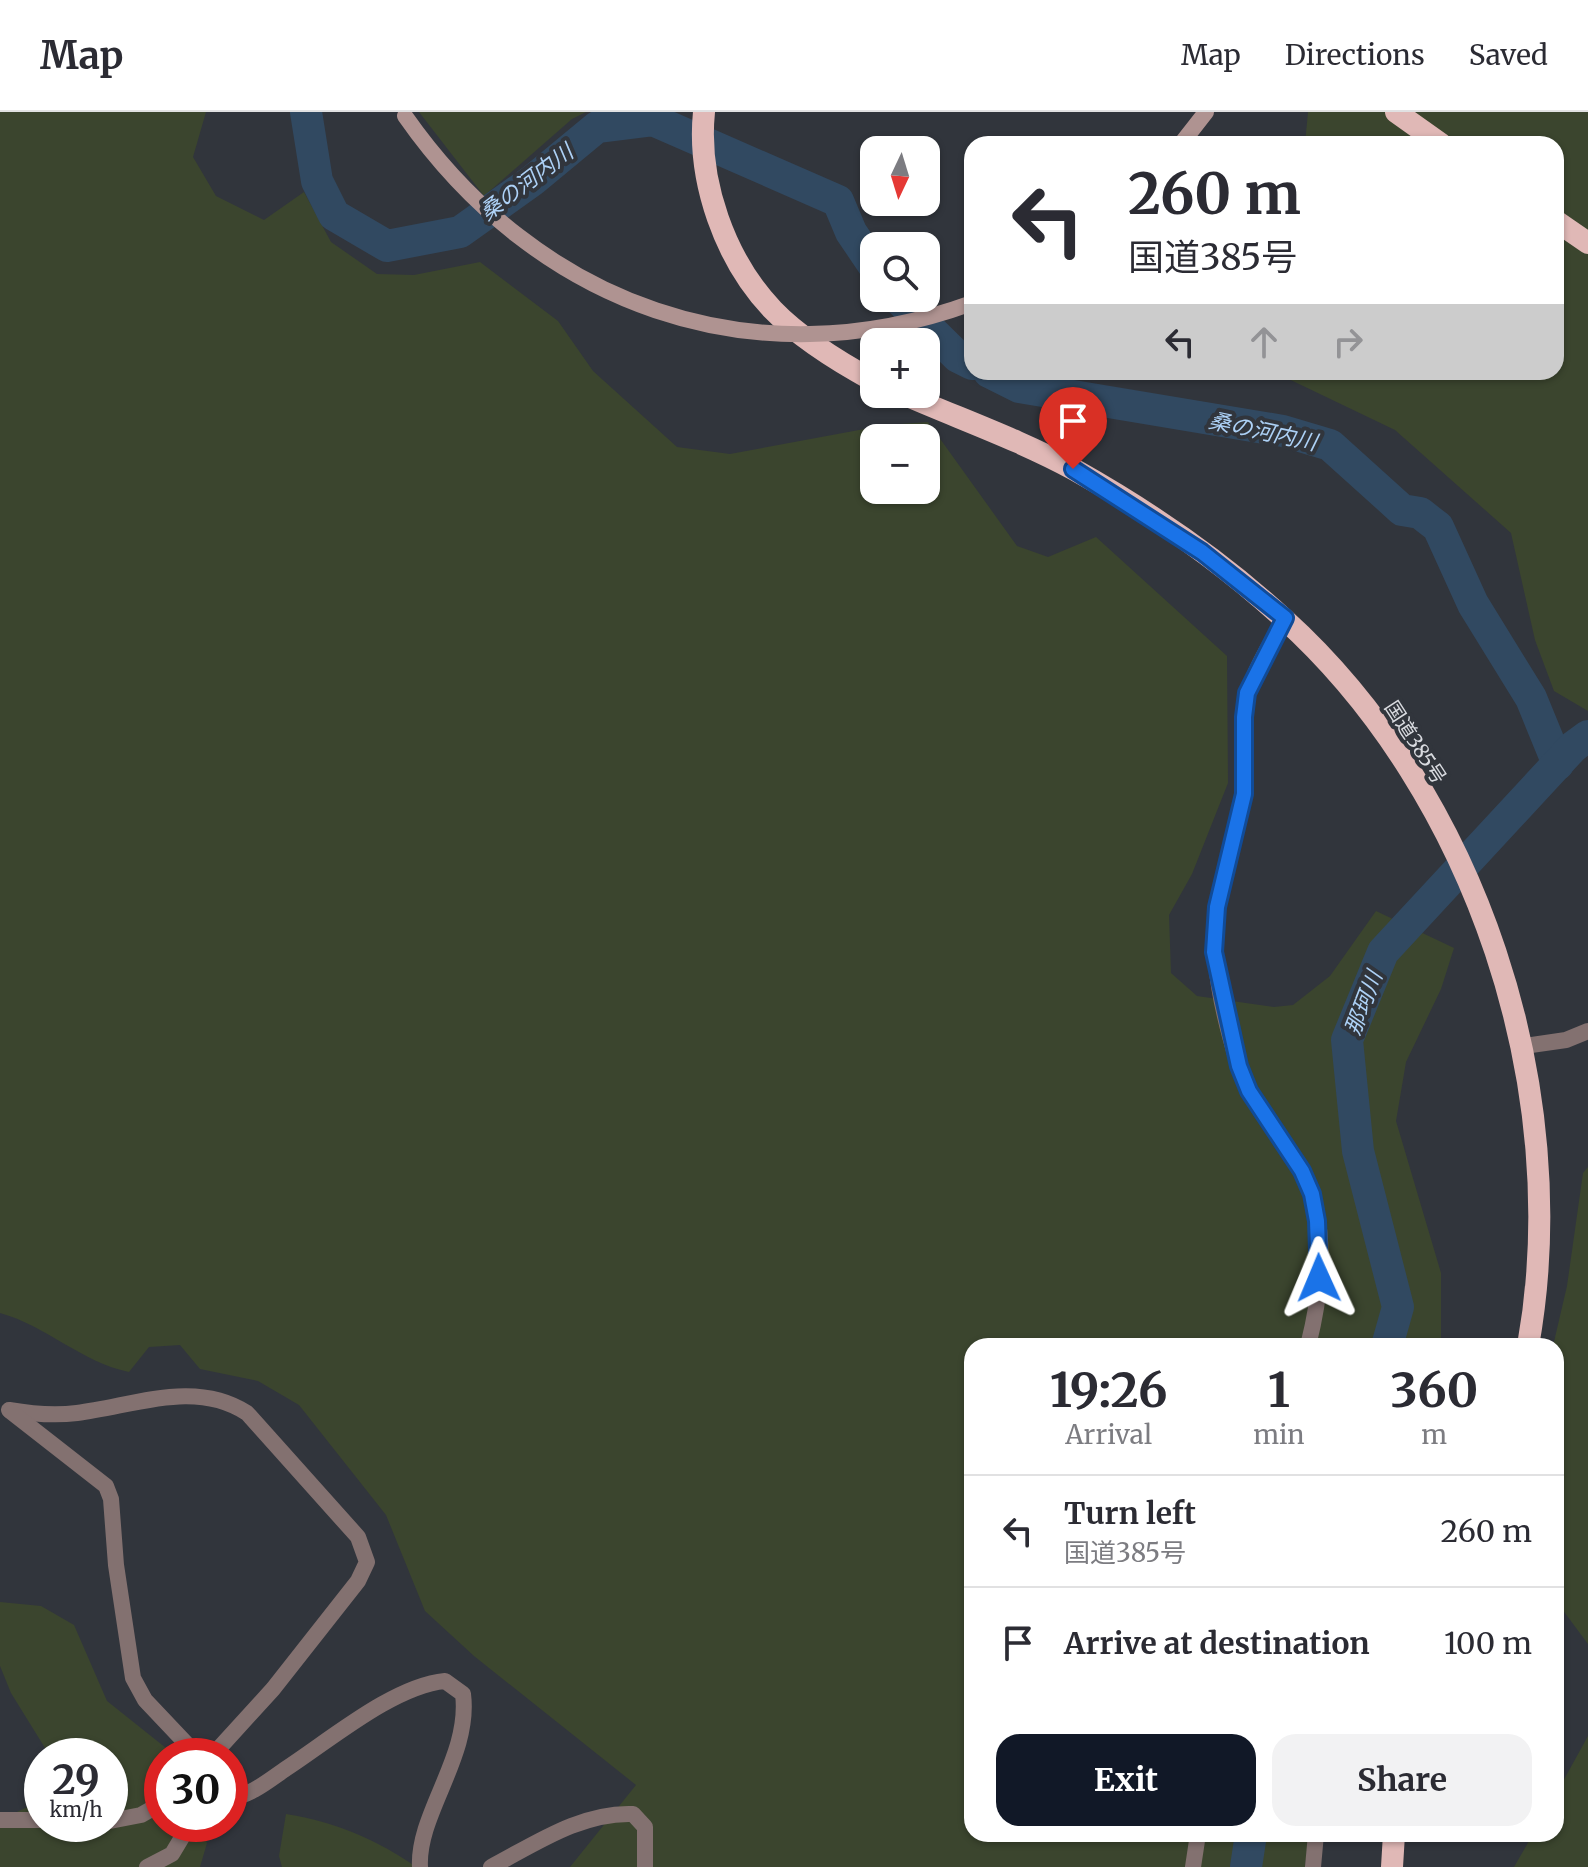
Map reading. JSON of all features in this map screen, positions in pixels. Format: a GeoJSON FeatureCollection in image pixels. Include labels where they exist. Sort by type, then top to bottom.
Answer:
{"type":"FeatureCollection","features":[{"type":"Feature","properties":{"kind":"highway"},"geometry":{"type":"LineString","coordinates":[[1396,112],[1430,136]]}},
{"type":"Feature","properties":{"kind":"highway"},"geometry":{"type":"LineString","coordinates":[[703,114],[705,167],[723,228],[741,265],[773,310],[821,349],[860,373]]}},
{"type":"Feature","properties":{"kind":"highway"},"geometry":{"type":"LineString","coordinates":[[1564,226],[1588,243]]}},
{"type":"Feature","properties":{"kind":"highway","name":"国道385号"},"geometry":{"type":"LineString","coordinates":[[935,408],[1073,469],[1202,552],[1285,618],[1359,699],[1449,839],[1487,927],[1524,1046],[1539,1167],[1537,1283],[1529,1338]]}},
{"type":"Feature","properties":{"kind":"highway"},"geometry":{"type":"LineString","coordinates":[[1392,1867],[1394,1842]]}},
{"type":"Feature","properties":{"kind":"main road"},"geometry":{"type":"LineString","coordinates":[[404,114],[436,160],[469,196],[516,237],[565,271],[656,311],[763,333],[816,335],[864,331],[931,317],[964,306]]}},
{"type":"Feature","properties":{"kind":"main road"},"geometry":{"type":"LineString","coordinates":[[1187,136],[1205,114]]}},
{"type":"Feature","properties":{"kind":"street"},"geometry":{"type":"LineString","coordinates":[[1285,618],[1247,693],[1244,794],[1217,907],[1214,952],[1239,1066],[1249,1091],[1302,1171],[1312,1194],[1317,1221],[1319,1278],[1309,1338]]}},
{"type":"Feature","properties":{"kind":"street"},"geometry":{"type":"LineString","coordinates":[[1524,1046],[1566,1040],[1588,1031]]}},
{"type":"Feature","properties":{"kind":"street"},"geometry":{"type":"LineString","coordinates":[[4,1408],[40,1415],[75,1414],[205,1395],[228,1401],[257,1424],[358,1537],[367,1562],[358,1581],[273,1689],[228,1738]]}},
{"type":"Feature","properties":{"kind":"street"},"geometry":{"type":"LineString","coordinates":[[4,1408],[96,1475],[106,1486],[111,1499],[133,1678],[145,1700],[181,1738]]}},
{"type":"Feature","properties":{"kind":"street"},"geometry":{"type":"LineString","coordinates":[[248,1791],[392,1700],[427,1683],[445,1681],[463,1694],[462,1732],[421,1846],[420,1867]]}},
{"type":"Feature","properties":{"kind":"street"},"geometry":{"type":"LineString","coordinates":[[491,1867],[576,1824],[607,1813],[633,1814],[645,1827],[645,1867]]}},
{"type":"Feature","properties":{"kind":"street"},"geometry":{"type":"LineString","coordinates":[[0,1820],[24,1820]]}},
{"type":"Feature","properties":{"kind":"street"},"geometry":{"type":"LineString","coordinates":[[147,1867],[172,1854],[179,1842]]}},
{"type":"Feature","properties":{"kind":"street"},"geometry":{"type":"LineString","coordinates":[[1193,1867],[1197,1842]]}},
{"type":"Feature","properties":{"kind":"street"},"geometry":{"type":"LineString","coordinates":[[1313,1867],[1315,1842]]}},
{"type":"Feature","properties":{"kind":"green space"},"geometry":{"type":"Polygon","coordinates":[[[0,112],[206,112],[193,157],[216,196],[264,220],[304,192],[331,242],[377,274],[414,275],[480,262],[558,321],[593,371],[677,447],[730,454],[860,430],[860,504],[940,504],[940,439],[1017,546],[1048,557],[1096,537],[1227,656],[1228,783],[1192,874],[1169,915],[1171,973],[1197,996],[1274,1007],[1293,1005],[1330,976],[1376,911],[1454,948],[1441,989],[1406,1062],[1396,1121],[1441,1273],[1441,1338],[964,1338],[964,1842],[1308,1842],[1305,1867],[570,1867],[636,1785],[474,1656],[425,1611],[386,1515],[299,1405],[258,1381],[200,1369],[180,1345],[149,1347],[129,1372],[95,1360],[33,1326],[0,1313],[0,112]]]}},
{"type":"Feature","properties":{"kind":"green space"},"geometry":{"type":"Polygon","coordinates":[[[419,112],[586,112],[572,119],[484,196],[419,112]]]}},
{"type":"Feature","properties":{"kind":"green space"},"geometry":{"type":"Polygon","coordinates":[[[1308,112],[1588,112],[1588,711],[1554,691],[1535,640],[1511,533],[1395,430],[1291,380],[1564,380],[1564,136],[1306,136],[1308,112]]]}},
{"type":"Feature","properties":{"kind":"green space"},"geometry":{"type":"Polygon","coordinates":[[[1588,1167],[1588,1644],[1564,1612],[1564,1338],[1555,1338],[1567,1286],[1583,1173],[1588,1167]]]}},
{"type":"Feature","properties":{"kind":"green space"},"geometry":{"type":"Polygon","coordinates":[[[0,1602],[41,1606],[74,1625],[107,1701],[153,1738],[144,1738],[144,1842],[207,1842],[200,1867],[0,1867],[0,1820],[24,1809],[24,1842],[128,1842],[128,1738],[39,1738],[11,1693],[0,1666],[0,1602]]]}},
{"type":"Feature","properties":{"kind":"green space"},"geometry":{"type":"Polygon","coordinates":[[[1588,1736],[1588,1867],[1514,1867],[1528,1842],[1564,1842],[1564,1780],[1588,1736]]]}},
{"type":"Feature","properties":{"kind":"green space"},"geometry":{"type":"Polygon","coordinates":[[[286,1814],[321,1821],[354,1833],[416,1867],[282,1867],[279,1856],[286,1814]]]}},
{"type":"Feature","properties":{"kind":"waterway","name":"桑の河内川"},"geometry":{"type":"LineString","coordinates":[[306,112],[317,181],[334,215],[387,246],[460,232],[533,180],[597,127],[653,120],[838,201],[860,245]]}},
{"type":"Feature","properties":{"kind":"waterway"},"geometry":{"type":"LineString","coordinates":[[671,112],[677,132]]}},
{"type":"Feature","properties":{"kind":"waterway","name":"桑の河内川"},"geometry":{"type":"LineString","coordinates":[[912,312],[964,360]]}},
{"type":"Feature","properties":{"kind":"waterway","name":"桑の河内川"},"geometry":{"type":"LineString","coordinates":[[1005,380],[1019,387],[1283,431],[1330,445],[1402,510],[1420,513],[1438,527],[1473,604],[1531,698],[1558,764]]}},
{"type":"Feature","properties":{"kind":"waterway","name":"那珂川"},"geometry":{"type":"LineString","coordinates":[[1389,1338],[1398,1307],[1358,1151],[1347,1040],[1383,952],[1573,747],[1588,736]]}},
{"type":"Feature","properties":{"kind":"waterway","name":"那珂川"},"geometry":{"type":"LineString","coordinates":[[1246,1867],[1250,1842]]}},
{"type":"Feature","properties":{"kind":"route"},"geometry":{"type":"LineString","coordinates":[[1073,469],[1202,552],[1285,618],[1247,693],[1244,794],[1217,907],[1214,952],[1239,1066],[1249,1091],[1302,1171],[1312,1194],[1319,1244],[1319,1278]]}}]}
